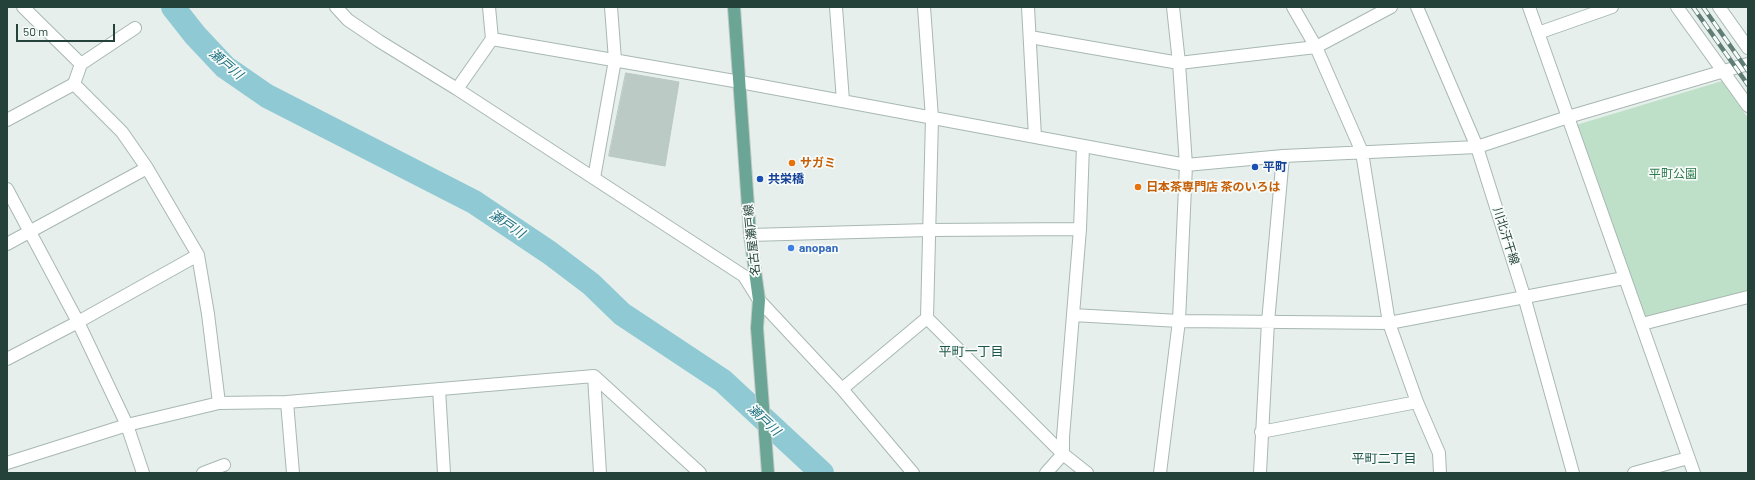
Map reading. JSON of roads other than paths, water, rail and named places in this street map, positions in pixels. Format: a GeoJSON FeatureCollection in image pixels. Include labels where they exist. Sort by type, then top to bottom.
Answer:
{"type":"FeatureCollection","features":[{"type":"Feature","properties":{"kind":"main road","name":"名古屋瀬戸線"},"geometry":{"type":"LineString","coordinates":[[734,7],[750,235],[759,300],[757,328],[768,473]]}},
{"type":"Feature","properties":{"kind":"street"},"geometry":{"type":"LineString","coordinates":[[23,7],[81,64]]}},
{"type":"Feature","properties":{"kind":"street"},"geometry":{"type":"LineString","coordinates":[[336,7],[348,20],[360,28],[744,276],[759,300],[842,389],[913,473]]}},
{"type":"Feature","properties":{"kind":"street"},"geometry":{"type":"LineString","coordinates":[[457,90],[492,39],[489,7]]}},
{"type":"Feature","properties":{"kind":"street"},"geometry":{"type":"LineString","coordinates":[[594,178],[615,60],[611,7]]}},
{"type":"Feature","properties":{"kind":"street"},"geometry":{"type":"LineString","coordinates":[[836,7],[843,101]]}},
{"type":"Feature","properties":{"kind":"street"},"geometry":{"type":"LineString","coordinates":[[924,7],[932,118],[927,318],[1063,454],[1087,473]]}},
{"type":"Feature","properties":{"kind":"street"},"geometry":{"type":"LineString","coordinates":[[1028,7],[1034,137]]}},
{"type":"Feature","properties":{"kind":"street"},"geometry":{"type":"LineString","coordinates":[[1160,473],[1179,321],[1186,165],[1179,63],[1172,7]]}},
{"type":"Feature","properties":{"kind":"street"},"geometry":{"type":"LineString","coordinates":[[1293,7],[1316,47],[1362,152],[1389,323],[1417,402],[1439,453],[1440,473]]}},
{"type":"Feature","properties":{"kind":"street"},"geometry":{"type":"LineString","coordinates":[[1030,37],[1179,63],[1316,47],[1391,7]]}},
{"type":"Feature","properties":{"kind":"street","name":"川北汗干線"},"geometry":{"type":"LineString","coordinates":[[1417,7],[1477,147],[1524,296],[1573,473]]}},
{"type":"Feature","properties":{"kind":"street"},"geometry":{"type":"LineString","coordinates":[[1529,7],[1694,473]]}},
{"type":"Feature","properties":{"kind":"street"},"geometry":{"type":"LineString","coordinates":[[1538,33],[1612,7]]}},
{"type":"Feature","properties":{"kind":"street"},"geometry":{"type":"LineString","coordinates":[[1677,7],[1721,71],[1748,106]]}},
{"type":"Feature","properties":{"kind":"street"},"geometry":{"type":"LineString","coordinates":[[1719,7],[1748,48]]}},
{"type":"Feature","properties":{"kind":"street"},"geometry":{"type":"LineString","coordinates":[[7,120],[74,84],[81,64],[135,28]]}},
{"type":"Feature","properties":{"kind":"street"},"geometry":{"type":"LineString","coordinates":[[492,39],[740,82],[1186,165],[1283,156],[1477,147],[1568,117],[1748,64]]}},
{"type":"Feature","properties":{"kind":"street"},"geometry":{"type":"LineString","coordinates":[[74,84],[122,132],[147,168],[198,254],[208,314],[219,403]]}},
{"type":"Feature","properties":{"kind":"street"},"geometry":{"type":"LineString","coordinates":[[1046,473],[1063,454],[1063,437],[1080,229],[1083,146]]}},
{"type":"Feature","properties":{"kind":"street"},"geometry":{"type":"LineString","coordinates":[[1260,473],[1268,322],[1283,156]]}},
{"type":"Feature","properties":{"kind":"street"},"geometry":{"type":"LineString","coordinates":[[7,244],[147,168]]}},
{"type":"Feature","properties":{"kind":"street"},"geometry":{"type":"LineString","coordinates":[[7,189],[78,322],[127,425],[143,473]]}},
{"type":"Feature","properties":{"kind":"street"},"geometry":{"type":"LineString","coordinates":[[750,235],[929,230],[1080,229]]}},
{"type":"Feature","properties":{"kind":"street"},"geometry":{"type":"LineString","coordinates":[[7,359],[78,322],[198,254]]}},
{"type":"Feature","properties":{"kind":"street"},"geometry":{"type":"LineString","coordinates":[[1073,315],[1179,321],[1389,323],[1624,278]]}},
{"type":"Feature","properties":{"kind":"street"},"geometry":{"type":"LineString","coordinates":[[1642,324],[1748,297]]}},
{"type":"Feature","properties":{"kind":"street"},"geometry":{"type":"LineString","coordinates":[[842,389],[927,318]]}},
{"type":"Feature","properties":{"kind":"street"},"geometry":{"type":"LineString","coordinates":[[9,464],[127,425],[219,403],[287,402],[594,376],[700,473]]}},
{"type":"Feature","properties":{"kind":"street"},"geometry":{"type":"LineString","coordinates":[[594,376],[600,473]]}},
{"type":"Feature","properties":{"kind":"street"},"geometry":{"type":"LineString","coordinates":[[439,389],[444,473]]}},
{"type":"Feature","properties":{"kind":"street"},"geometry":{"type":"LineString","coordinates":[[287,402],[293,473]]}},
{"type":"Feature","properties":{"kind":"street"},"geometry":{"type":"LineString","coordinates":[[1262,432],[1417,402]]}},
{"type":"Feature","properties":{"kind":"street"},"geometry":{"type":"LineString","coordinates":[[1634,473],[1688,458]]}},
{"type":"Feature","properties":{"kind":"street"},"geometry":{"type":"LineString","coordinates":[[203,473],[224,465]]}},
{"type":"Feature","properties":{"kind":"waterway","name":"瀬戸川"},"geometry":{"type":"LineString","coordinates":[[173,7],[195,35],[225,67],[267,96],[474,202],[550,253],[591,284],[622,314],[723,381],[822,473]]}},
{"type":"Feature","properties":{"kind":"railway"},"geometry":{"type":"LineString","coordinates":[[1693,7],[1748,85]]}},
{"type":"Feature","properties":{"kind":"railway"},"geometry":{"type":"LineString","coordinates":[[1703,7],[1748,71]]}},
{"type":"Feature","properties":{"kind":"place","name":"サガミ"},"geometry":{"type":"Point","coordinates":[792,163]}},
{"type":"Feature","properties":{"kind":"place","name":"平町"},"geometry":{"type":"Point","coordinates":[1255,167]}},
{"type":"Feature","properties":{"kind":"place","name":"共栄橋"},"geometry":{"type":"Point","coordinates":[760,179]}},
{"type":"Feature","properties":{"kind":"place","name":"日本茶専門店 茶のいろは"},"geometry":{"type":"Point","coordinates":[1138,187]}},
{"type":"Feature","properties":{"kind":"place","name":"anopan"},"geometry":{"type":"Point","coordinates":[791,248]}},
{"type":"Feature","properties":{"kind":"district","name":"平町一丁目"},"geometry":{"type":"Point","coordinates":[971,352]}},
{"type":"Feature","properties":{"kind":"district","name":"平町二丁目"},"geometry":{"type":"Point","coordinates":[1384,459]}},
{"type":"Feature","properties":{"kind":"park label","name":"平町公園"},"geometry":{"type":"Point","coordinates":[1673,174]}}]}
